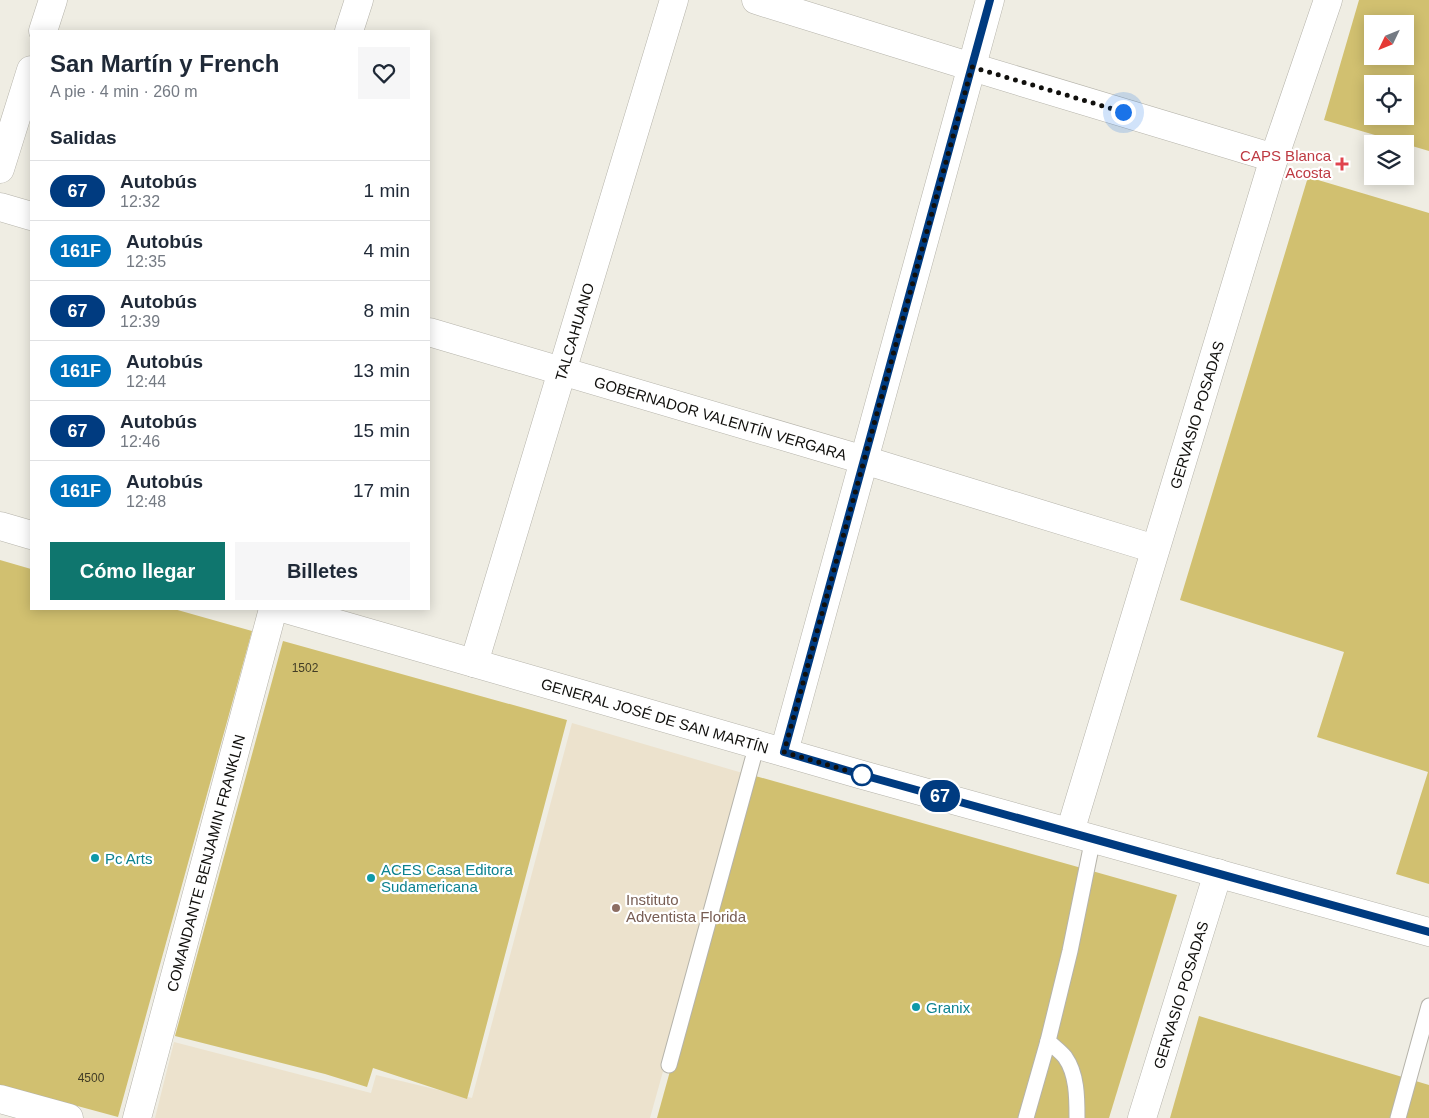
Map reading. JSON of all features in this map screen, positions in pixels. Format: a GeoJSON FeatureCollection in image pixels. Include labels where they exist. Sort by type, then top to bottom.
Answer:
{"type":"FeatureCollection","features":[{"type":"Feature","properties":{"kind":"street"},"geometry":{"type":"LineString","coordinates":[[44,30],[53,0]]}},
{"type":"Feature","properties":{"kind":"street"},"geometry":{"type":"LineString","coordinates":[[349,30],[359,0]]}},
{"type":"Feature","properties":{"kind":"street","name":"TALCAHUANO"},"geometry":{"type":"LineString","coordinates":[[474,663],[674,0]]}},
{"type":"Feature","properties":{"kind":"street"},"geometry":{"type":"LineString","coordinates":[[756,0],[1274,158]]}},
{"type":"Feature","properties":{"kind":"street"},"geometry":{"type":"LineString","coordinates":[[784,752],[990,0]]}},
{"type":"Feature","properties":{"kind":"street","name":"GERVASIO POSADAS"},"geometry":{"type":"LineString","coordinates":[[1082,835],[1155,549],[1274,158],[1328,0]]}},
{"type":"Feature","properties":{"kind":"street"},"geometry":{"type":"LineString","coordinates":[[0,169],[30,73]]}},
{"type":"Feature","properties":{"kind":"street"},"geometry":{"type":"LineString","coordinates":[[0,207],[30,216]]}},
{"type":"Feature","properties":{"kind":"street","name":"GOBERNADOR VALENTÍN VERGARA"},"geometry":{"type":"LineString","coordinates":[[430,332],[864,460],[1155,549]]}},
{"type":"Feature","properties":{"kind":"street"},"geometry":{"type":"LineString","coordinates":[[0,526],[30,535]]}},
{"type":"Feature","properties":{"kind":"street","name":"COMANDANTE BENJAMIN FRANKLIN"},"geometry":{"type":"LineString","coordinates":[[137,1118],[273,610]]}},
{"type":"Feature","properties":{"kind":"street","name":"GENERAL JOSÉ DE SAN MARTÍN"},"geometry":{"type":"LineString","coordinates":[[289,610],[859,774],[1429,932]]}},
{"type":"Feature","properties":{"kind":"street","name":"GERVASIO POSADAS"},"geometry":{"type":"LineString","coordinates":[[1142,1118],[1218,873]]}},
{"type":"Feature","properties":{"kind":"street"},"geometry":{"type":"LineString","coordinates":[[0,1098],[70,1118]]}},
{"type":"Feature","properties":{"kind":"lane"},"geometry":{"type":"LineString","coordinates":[[669,1065],[757,744]]}},
{"type":"Feature","properties":{"kind":"lane"},"geometry":{"type":"LineString","coordinates":[[1026,1118],[1048,1040],[1070,950],[1082,835]]}},
{"type":"Feature","properties":{"kind":"lane"},"geometry":{"type":"LineString","coordinates":[[1398,1118],[1429,1006]]}},
{"type":"Feature","properties":{"kind":"lane"},"geometry":{"type":"LineString","coordinates":[[1048,1040],[1064,1055],[1070,1064],[1076,1086],[1077,1118]]}},
{"type":"Feature","properties":{"kind":"shaded area","name":"Instituto Adventista Florida"},"geometry":{"type":"Polygon","coordinates":[[[572,723],[746,774],[650,1118],[155,1118],[174,1042],[371,1093],[376,1075],[472,1098],[572,723]]]}},
{"type":"Feature","properties":{"kind":"building"},"geometry":{"type":"Polygon","coordinates":[[[1359,0],[1429,0],[1429,151],[1414,147],[1414,135],[1375,135],[1324,120],[1359,0]]]}},
{"type":"Feature","properties":{"kind":"building"},"geometry":{"type":"Polygon","coordinates":[[[1308,177],[1429,213],[1429,884],[1396,874],[1428,772],[1317,737],[1344,652],[1180,600],[1308,177]]]}},
{"type":"Feature","properties":{"kind":"building","name":"Pc Arts"},"geometry":{"type":"Polygon","coordinates":[[[0,560],[30,569],[30,610],[178,610],[252,631],[118,1117],[0,1085],[0,560]]]}},
{"type":"Feature","properties":{"kind":"building","name":"ACES Casa Editora Sudamericana"},"geometry":{"type":"Polygon","coordinates":[[[283,641],[567,720],[467,1099],[373,1068],[367,1087],[325,1074],[175,1036],[283,641]]]}},
{"type":"Feature","properties":{"kind":"building","name":"Granix"},"geometry":{"type":"Polygon","coordinates":[[[752,775],[1177,895],[1109,1118],[657,1118],[752,775]]]}},
{"type":"Feature","properties":{"kind":"building"},"geometry":{"type":"Polygon","coordinates":[[[1199,1016],[1429,1085],[1429,1118],[1170,1118],[1199,1016]]]}},
{"type":"Feature","properties":{"kind":"bus line","name":"67"},"geometry":{"type":"LineString","coordinates":[[990,0],[784,752],[1429,932]]}},
{"type":"Feature","properties":{"kind":"place","name":"CAPS Blanca Acosta"},"geometry":{"type":"Point","coordinates":[1342,164]}},
{"type":"Feature","properties":{"kind":"place","name":"Pc Arts"},"geometry":{"type":"Point","coordinates":[95,858]}},
{"type":"Feature","properties":{"kind":"place","name":"ACES Casa Editora Sudamericana"},"geometry":{"type":"Point","coordinates":[371,878]}},
{"type":"Feature","properties":{"kind":"place","name":"Instituto Adventista Florida"},"geometry":{"type":"Point","coordinates":[616,908]}},
{"type":"Feature","properties":{"kind":"place","name":"Granix"},"geometry":{"type":"Point","coordinates":[916,1007]}},
{"type":"Feature","properties":{"kind":"route"},"geometry":{"type":"LineString","coordinates":[[862,775],[784,752],[972,67],[1123,112]]}}]}
